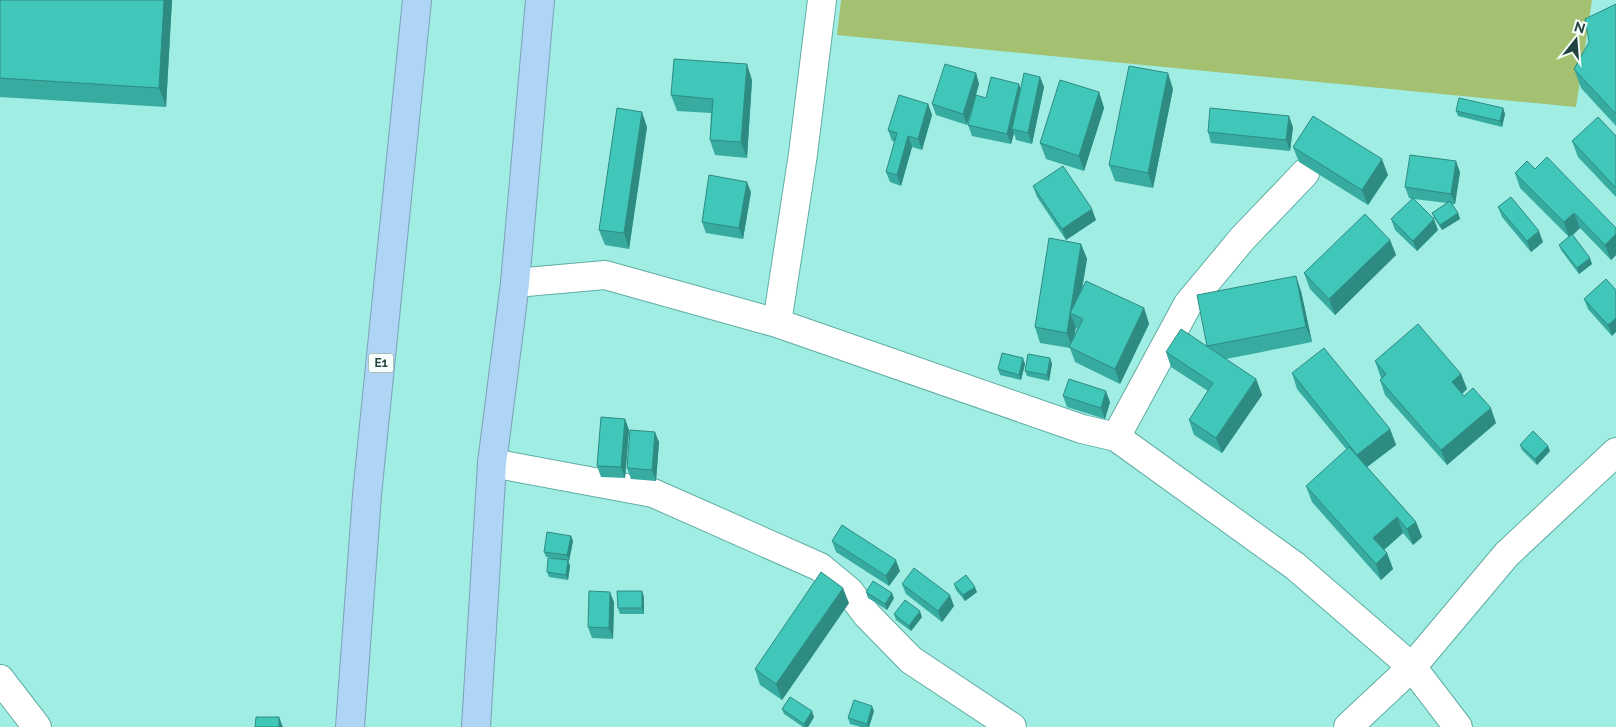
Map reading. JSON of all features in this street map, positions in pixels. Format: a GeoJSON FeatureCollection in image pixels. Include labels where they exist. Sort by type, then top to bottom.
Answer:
{"type":"FeatureCollection","features":[{"type":"Feature","properties":{"kind":"highway","name":"E1"},"geometry":{"type":"LineString","coordinates":[[350,727],[367,495],[417,0]]}},
{"type":"Feature","properties":{"kind":"highway"},"geometry":{"type":"LineString","coordinates":[[476,727],[492,463],[515,283],[540,0]]}},
{"type":"Feature","properties":{"kind":"street"},"geometry":{"type":"LineString","coordinates":[[777,323],[803,154],[822,0]]}},
{"type":"Feature","properties":{"kind":"street"},"geometry":{"type":"LineString","coordinates":[[1116,437],[1188,304],[1242,238],[1305,173]]}},
{"type":"Feature","properties":{"kind":"street"},"geometry":{"type":"LineString","coordinates":[[515,283],[605,275],[777,323],[1082,429],[1116,437],[1295,566],[1412,667],[1458,727]]}},
{"type":"Feature","properties":{"kind":"street"},"geometry":{"type":"LineString","coordinates":[[1348,727],[1412,667],[1507,554],[1616,452]]}},
{"type":"Feature","properties":{"kind":"street"},"geometry":{"type":"LineString","coordinates":[[492,463],[653,493],[820,567],[849,591],[867,615],[911,660],[1012,727]]}},
{"type":"Feature","properties":{"kind":"street"},"geometry":{"type":"LineString","coordinates":[[0,679],[37,727]]}},
{"type":"Feature","properties":{"kind":"green space"},"geometry":{"type":"Polygon","coordinates":[[[841,0],[1592,0],[1576,107],[837,35],[841,0]]]}},
{"type":"Feature","properties":{"kind":"building"},"geometry":{"type":"Polygon","coordinates":[[[0,0],[164,0],[159,88],[0,78],[0,0]]]}},
{"type":"Feature","properties":{"kind":"building"},"geometry":{"type":"Polygon","coordinates":[[[1616,4],[1616,114],[1574,69],[1589,42],[1585,19],[1616,4]]]}},
{"type":"Feature","properties":{"kind":"building"},"geometry":{"type":"Polygon","coordinates":[[[674,59],[747,64],[741,142],[710,140],[713,99],[671,95],[674,59]]]}},
{"type":"Feature","properties":{"kind":"building"},"geometry":{"type":"Polygon","coordinates":[[[945,64],[976,73],[963,114],[932,104],[945,64]]]}},
{"type":"Feature","properties":{"kind":"building"},"geometry":{"type":"Polygon","coordinates":[[[1129,66],[1168,73],[1148,173],[1109,165],[1129,66]]]}},
{"type":"Feature","properties":{"kind":"building"},"geometry":{"type":"Polygon","coordinates":[[[1024,73],[1040,77],[1028,133],[1012,129],[1024,73]]]}},
{"type":"Feature","properties":{"kind":"building"},"geometry":{"type":"Polygon","coordinates":[[[991,77],[1019,84],[1007,134],[968,125],[976,95],[986,98],[991,77]]]}},
{"type":"Feature","properties":{"kind":"building"},"geometry":{"type":"Polygon","coordinates":[[[1060,80],[1099,92],[1079,156],[1040,143],[1060,80]]]}},
{"type":"Feature","properties":{"kind":"building"},"geometry":{"type":"Polygon","coordinates":[[[899,95],[928,104],[918,139],[908,136],[897,175],[886,172],[897,133],[888,130],[899,95]]]}},
{"type":"Feature","properties":{"kind":"building"},"geometry":{"type":"Polygon","coordinates":[[[1459,98],[1503,108],[1500,121],[1456,111],[1459,98]]]}},
{"type":"Feature","properties":{"kind":"building"},"geometry":{"type":"Polygon","coordinates":[[[617,108],[642,112],[624,233],[599,230],[617,108]]]}},
{"type":"Feature","properties":{"kind":"building"},"geometry":{"type":"Polygon","coordinates":[[[1210,108],[1289,116],[1286,140],[1208,132],[1210,108]]]}},
{"type":"Feature","properties":{"kind":"building"},"geometry":{"type":"Polygon","coordinates":[[[1313,116],[1382,159],[1362,190],[1293,147],[1313,116]]]}},
{"type":"Feature","properties":{"kind":"building"},"geometry":{"type":"Polygon","coordinates":[[[1598,117],[1616,136],[1616,188],[1572,141],[1598,117]]]}},
{"type":"Feature","properties":{"kind":"building"},"geometry":{"type":"Polygon","coordinates":[[[1410,155],[1456,161],[1451,194],[1405,187],[1410,155]]]}},
{"type":"Feature","properties":{"kind":"building"},"geometry":{"type":"Polygon","coordinates":[[[1547,157],[1616,228],[1616,234],[1605,245],[1574,213],[1564,222],[1515,173],[1527,161],[1535,169],[1547,157]]]}},
{"type":"Feature","properties":{"kind":"building"},"geometry":{"type":"Polygon","coordinates":[[[1063,166],[1092,209],[1062,229],[1033,186],[1063,166]]]}},
{"type":"Feature","properties":{"kind":"building"},"geometry":{"type":"Polygon","coordinates":[[[709,175],[747,182],[739,228],[702,222],[709,175]]]}},
{"type":"Feature","properties":{"kind":"building"},"geometry":{"type":"Polygon","coordinates":[[[1511,197],[1539,231],[1527,241],[1498,207],[1511,197]]]}},
{"type":"Feature","properties":{"kind":"building"},"geometry":{"type":"Polygon","coordinates":[[[1413,198],[1434,219],[1413,241],[1391,219],[1413,198]]]}},
{"type":"Feature","properties":{"kind":"building"},"geometry":{"type":"Polygon","coordinates":[[[1450,201],[1458,213],[1440,225],[1432,213],[1450,201]]]}},
{"type":"Feature","properties":{"kind":"building"},"geometry":{"type":"Polygon","coordinates":[[[1365,214],[1390,240],[1329,299],[1304,273],[1365,214]]]}},
{"type":"Feature","properties":{"kind":"building"},"geometry":{"type":"Polygon","coordinates":[[[1572,234],[1590,258],[1577,268],[1559,245],[1572,234]]]}},
{"type":"Feature","properties":{"kind":"building"},"geometry":{"type":"Polygon","coordinates":[[[1049,238],[1081,244],[1067,333],[1035,327],[1049,238]]]}},
{"type":"Feature","properties":{"kind":"building"},"geometry":{"type":"Polygon","coordinates":[[[1296,276],[1306,327],[1207,346],[1197,295],[1296,276]]]}},
{"type":"Feature","properties":{"kind":"building"},"geometry":{"type":"Polygon","coordinates":[[[1606,279],[1616,290],[1616,318],[1608,325],[1584,299],[1606,279]]]}},
{"type":"Feature","properties":{"kind":"building"},"geometry":{"type":"Polygon","coordinates":[[[1086,281],[1144,308],[1115,369],[1069,347],[1083,319],[1070,313],[1086,281]]]}},
{"type":"Feature","properties":{"kind":"building"},"geometry":{"type":"Polygon","coordinates":[[[1418,324],[1461,374],[1452,382],[1464,396],[1473,388],[1491,408],[1441,450],[1380,380],[1386,374],[1375,361],[1418,324]]]}},
{"type":"Feature","properties":{"kind":"building"},"geometry":{"type":"Polygon","coordinates":[[[1181,329],[1256,379],[1216,438],[1189,420],[1213,383],[1166,352],[1181,329]]]}},
{"type":"Feature","properties":{"kind":"building"},"geometry":{"type":"Polygon","coordinates":[[[1324,348],[1390,429],[1357,455],[1292,373],[1324,348]]]}},
{"type":"Feature","properties":{"kind":"building"},"geometry":{"type":"Polygon","coordinates":[[[1002,353],[1023,358],[1019,375],[998,369],[1002,353]]]}},
{"type":"Feature","properties":{"kind":"building"},"geometry":{"type":"Polygon","coordinates":[[[1028,354],[1050,358],[1047,375],[1025,371],[1028,354]]]}},
{"type":"Feature","properties":{"kind":"building"},"geometry":{"type":"Polygon","coordinates":[[[1069,379],[1106,391],[1101,408],[1063,396],[1069,379]]]}},
{"type":"Feature","properties":{"kind":"building"},"geometry":{"type":"Polygon","coordinates":[[[601,417],[625,419],[621,467],[597,466],[601,417]]]}},
{"type":"Feature","properties":{"kind":"building"},"geometry":{"type":"Polygon","coordinates":[[[630,430],[655,432],[652,470],[627,468],[630,430]]]}},
{"type":"Feature","properties":{"kind":"building"},"geometry":{"type":"Polygon","coordinates":[[[1533,431],[1548,446],[1535,459],[1520,445],[1533,431]]]}},
{"type":"Feature","properties":{"kind":"building"},"geometry":{"type":"Polygon","coordinates":[[[1349,447],[1416,522],[1407,529],[1397,517],[1373,538],[1387,553],[1376,564],[1306,486],[1349,447]]]}},
{"type":"Feature","properties":{"kind":"building"},"geometry":{"type":"Polygon","coordinates":[[[842,525],[896,560],[886,576],[832,541],[842,525]]]}},
{"type":"Feature","properties":{"kind":"building"},"geometry":{"type":"Polygon","coordinates":[[[547,532],[571,536],[567,555],[544,552],[547,532]]]}},
{"type":"Feature","properties":{"kind":"building"},"geometry":{"type":"Polygon","coordinates":[[[548,558],[568,560],[566,575],[547,572],[548,558]]]}},
{"type":"Feature","properties":{"kind":"building"},"geometry":{"type":"Polygon","coordinates":[[[914,568],[950,595],[938,611],[902,584],[914,568]]]}},
{"type":"Feature","properties":{"kind":"building"},"geometry":{"type":"Polygon","coordinates":[[[821,572],[843,588],[776,684],[755,669],[821,572]]]}},
{"type":"Feature","properties":{"kind":"building"},"geometry":{"type":"Polygon","coordinates":[[[966,575],[975,587],[963,595],[954,584],[966,575]]]}},
{"type":"Feature","properties":{"kind":"building"},"geometry":{"type":"Polygon","coordinates":[[[873,581],[892,593],[885,604],[866,592],[873,581]]]}},
{"type":"Feature","properties":{"kind":"building"},"geometry":{"type":"Polygon","coordinates":[[[589,591],[610,592],[609,628],[588,627],[589,591]]]}},
{"type":"Feature","properties":{"kind":"building"},"geometry":{"type":"Polygon","coordinates":[[[617,591],[642,591],[642,608],[618,608],[617,591]]]}},
{"type":"Feature","properties":{"kind":"building"},"geometry":{"type":"Polygon","coordinates":[[[905,600],[920,611],[909,626],[894,614],[905,600]]]}},
{"type":"Feature","properties":{"kind":"building"},"geometry":{"type":"Polygon","coordinates":[[[790,697],[812,711],[804,724],[782,709],[790,697]]]}},
{"type":"Feature","properties":{"kind":"building"},"geometry":{"type":"Polygon","coordinates":[[[854,700],[872,706],[867,724],[848,718],[854,700]]]}},
{"type":"Feature","properties":{"kind":"building"},"geometry":{"type":"Polygon","coordinates":[[[256,717],[279,717],[279,727],[255,727],[256,717]]]}}]}
